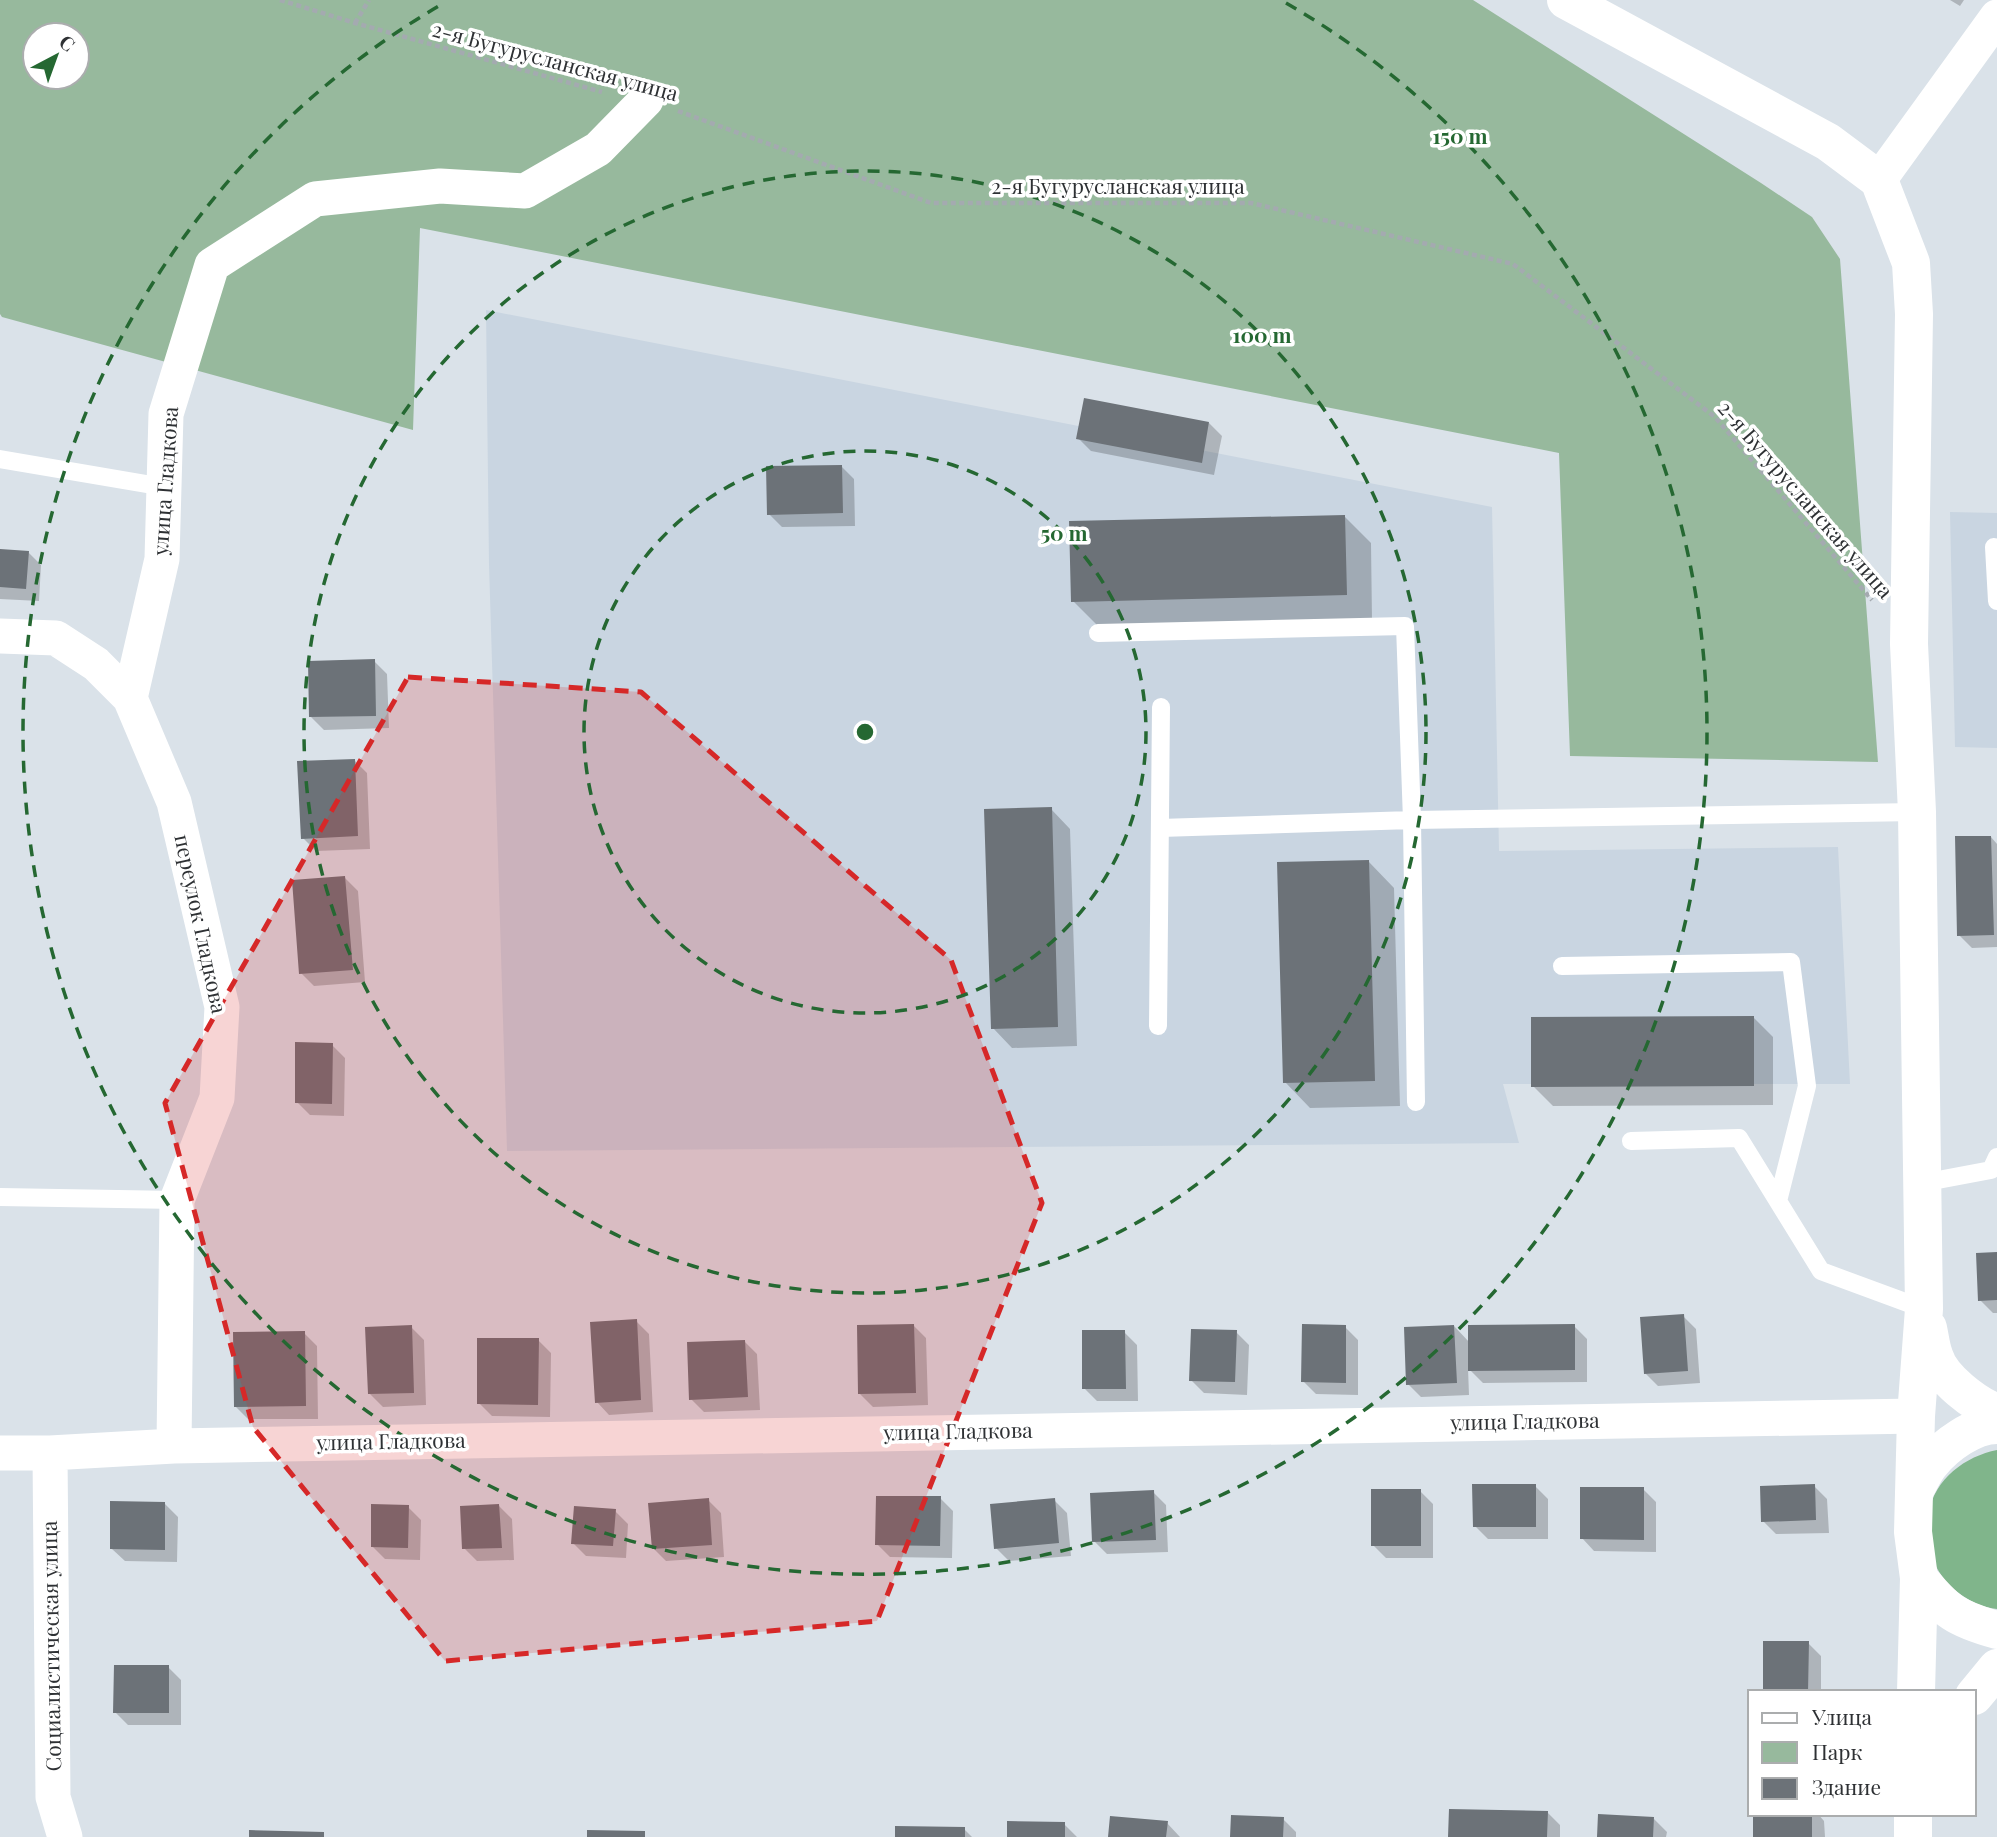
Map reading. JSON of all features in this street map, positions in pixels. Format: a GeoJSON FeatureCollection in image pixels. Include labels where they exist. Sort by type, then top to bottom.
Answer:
{"type":"FeatureCollection","features":[{"type":"Feature","properties":{"kind":"street"},"geometry":{"type":"LineString","coordinates":[[1566,0],[1828,142],[1879,180],[1911,263],[1914,314],[1909,644],[1917,812],[1924,1309],[1916,1416],[1913,1532],[1919,1578],[1916,1690]]}},
{"type":"Feature","properties":{"kind":"street"},"geometry":{"type":"LineString","coordinates":[[1879,180],[1997,17]]}},
{"type":"Feature","properties":{"kind":"street","name":"улица Гладкова"},"geometry":{"type":"LineString","coordinates":[[130,698],[162,559],[166,414],[212,265],[315,200],[440,186],[525,191],[598,149],[646,100]]}},
{"type":"Feature","properties":{"kind":"street"},"geometry":{"type":"LineString","coordinates":[[0,636],[56,638],[96,664],[130,698]]}},
{"type":"Feature","properties":{"kind":"street","name":"переулок Гладкова"},"geometry":{"type":"LineString","coordinates":[[130,698],[174,802],[222,1006],[217,1098],[177,1200],[174,1446]]}},
{"type":"Feature","properties":{"kind":"street"},"geometry":{"type":"LineString","coordinates":[[1924,1309],[1934,1358],[1954,1385],[1979,1406],[1997,1413]]}},
{"type":"Feature","properties":{"kind":"street","name":"улица Гладкова"},"geometry":{"type":"LineString","coordinates":[[0,1453],[174,1446],[1916,1416]]}},
{"type":"Feature","properties":{"kind":"street"},"geometry":{"type":"LineString","coordinates":[[1914,1492],[1930,1464],[1954,1443],[1986,1425],[1997,1425]]}},
{"type":"Feature","properties":{"kind":"street","name":"Социалистическая улица"},"geometry":{"type":"LineString","coordinates":[[50,1453],[53,1797],[65,1837]]}},
{"type":"Feature","properties":{"kind":"street"},"geometry":{"type":"LineString","coordinates":[[1919,1578],[1939,1603],[1968,1622],[1997,1630]]}},
{"type":"Feature","properties":{"kind":"street"},"geometry":{"type":"LineString","coordinates":[[1976,1694],[1997,1668]]}},
{"type":"Feature","properties":{"kind":"street"},"geometry":{"type":"LineString","coordinates":[[1913,1816],[1913,1837]]}},
{"type":"Feature","properties":{"kind":"lane"},"geometry":{"type":"LineString","coordinates":[[0,459],[164,487]]}},
{"type":"Feature","properties":{"kind":"lane"},"geometry":{"type":"LineString","coordinates":[[1994,548],[1997,601]]}},
{"type":"Feature","properties":{"kind":"lane"},"geometry":{"type":"LineString","coordinates":[[1098,633],[1405,626],[1412,820],[1416,1102]]}},
{"type":"Feature","properties":{"kind":"lane"},"geometry":{"type":"LineString","coordinates":[[1158,1026],[1161,707]]}},
{"type":"Feature","properties":{"kind":"lane"},"geometry":{"type":"LineString","coordinates":[[1160,828],[1412,820],[1917,812]]}},
{"type":"Feature","properties":{"kind":"lane"},"geometry":{"type":"LineString","coordinates":[[1562,965],[1791,962],[1807,1086],[1778,1201]]}},
{"type":"Feature","properties":{"kind":"lane"},"geometry":{"type":"LineString","coordinates":[[1631,1141],[1739,1139],[1821,1271],[1924,1309]]}},
{"type":"Feature","properties":{"kind":"lane"},"geometry":{"type":"LineString","coordinates":[[1922,1183],[1995,1166]]}},
{"type":"Feature","properties":{"kind":"lane"},"geometry":{"type":"LineString","coordinates":[[0,1197],[177,1200]]}},
{"type":"Feature","properties":{"kind":"path","name":"2-я Бугурусланская улица"},"geometry":{"type":"LineString","coordinates":[[281,0],[603,93],[646,100],[931,203],[1251,203],[1513,264],[1714,417],[1909,644]]}},
{"type":"Feature","properties":{"kind":"path"},"geometry":{"type":"LineString","coordinates":[[355,23],[369,0]]}},
{"type":"Feature","properties":{"kind":"highlighted area"},"geometry":{"type":"Polygon","coordinates":[[[408,677],[641,692],[951,960],[1042,1203],[877,1621],[445,1661],[253,1427],[165,1103],[408,677]]]}},
{"type":"Feature","properties":{"kind":"shaded area"},"geometry":{"type":"Polygon","coordinates":[[[486,310],[1492,507],[1499,851],[1838,847],[1850,1084],[1503,1084],[1519,1143],[507,1151],[489,564],[486,310]]]}},
{"type":"Feature","properties":{"kind":"shaded area"},"geometry":{"type":"Polygon","coordinates":[[[1950,512],[1997,513],[1997,748],[1955,747],[1950,512]]]}},
{"type":"Feature","properties":{"kind":"green space"},"geometry":{"type":"Polygon","coordinates":[[[0,0],[1473,0],[1812,217],[1840,259],[1878,762],[1570,756],[1559,453],[420,228],[413,430],[2,317],[0,0]]]}},
{"type":"Feature","properties":{"kind":"green space"},"geometry":{"type":"Polygon","coordinates":[[[1997,1450],[1997,1609],[1976,1603],[1957,1592],[1942,1576],[1932,1557],[1929,1513],[1937,1490],[1953,1471],[1974,1458],[1997,1450]]]}},
{"type":"Feature","properties":{"kind":"building"},"geometry":{"type":"Polygon","coordinates":[[[1084,398],[1209,422],[1202,463],[1076,439],[1084,398]]]}},
{"type":"Feature","properties":{"kind":"building"},"geometry":{"type":"Polygon","coordinates":[[[842,465],[843,513],[767,515],[766,466],[842,465]]]}},
{"type":"Feature","properties":{"kind":"building"},"geometry":{"type":"Polygon","coordinates":[[[1345,515],[1347,595],[1071,602],[1069,521],[1345,515]]]}},
{"type":"Feature","properties":{"kind":"building"},"geometry":{"type":"Polygon","coordinates":[[[0,549],[29,551],[26,589],[0,587],[0,549]]]}},
{"type":"Feature","properties":{"kind":"building"},"geometry":{"type":"Polygon","coordinates":[[[375,659],[376,716],[309,717],[308,661],[375,659]]]}},
{"type":"Feature","properties":{"kind":"building"},"geometry":{"type":"Polygon","coordinates":[[[355,759],[358,836],[301,839],[297,761],[355,759]]]}},
{"type":"Feature","properties":{"kind":"building"},"geometry":{"type":"Polygon","coordinates":[[[1052,807],[1058,1027],[991,1029],[984,809],[1052,807]]]}},
{"type":"Feature","properties":{"kind":"building"},"geometry":{"type":"Polygon","coordinates":[[[1955,836],[1991,836],[1994,935],[1957,936],[1955,836]]]}},
{"type":"Feature","properties":{"kind":"building"},"geometry":{"type":"Polygon","coordinates":[[[1369,860],[1375,1081],[1283,1083],[1277,862],[1369,860]]]}},
{"type":"Feature","properties":{"kind":"building"},"geometry":{"type":"Polygon","coordinates":[[[345,876],[353,970],[299,974],[292,880],[345,876]]]}},
{"type":"Feature","properties":{"kind":"building"},"geometry":{"type":"Polygon","coordinates":[[[1754,1016],[1754,1086],[1531,1087],[1531,1017],[1754,1016]]]}},
{"type":"Feature","properties":{"kind":"building"},"geometry":{"type":"Polygon","coordinates":[[[295,1042],[333,1043],[332,1104],[295,1103],[295,1042]]]}},
{"type":"Feature","properties":{"kind":"building"},"geometry":{"type":"Polygon","coordinates":[[[1997,1252],[1997,1300],[1978,1301],[1976,1253],[1997,1252]]]}},
{"type":"Feature","properties":{"kind":"building"},"geometry":{"type":"Polygon","coordinates":[[[1684,1314],[1688,1371],[1644,1374],[1640,1317],[1684,1314]]]}},
{"type":"Feature","properties":{"kind":"building"},"geometry":{"type":"Polygon","coordinates":[[[637,1319],[641,1400],[595,1403],[590,1322],[637,1319]]]}},
{"type":"Feature","properties":{"kind":"building"},"geometry":{"type":"Polygon","coordinates":[[[914,1324],[916,1393],[858,1394],[857,1325],[914,1324]]]}},
{"type":"Feature","properties":{"kind":"building"},"geometry":{"type":"Polygon","coordinates":[[[1302,1324],[1346,1325],[1346,1383],[1301,1382],[1302,1324]]]}},
{"type":"Feature","properties":{"kind":"building"},"geometry":{"type":"Polygon","coordinates":[[[1575,1324],[1575,1370],[1468,1371],[1468,1325],[1575,1324]]]}},
{"type":"Feature","properties":{"kind":"building"},"geometry":{"type":"Polygon","coordinates":[[[412,1325],[414,1393],[368,1394],[365,1327],[412,1325]]]}},
{"type":"Feature","properties":{"kind":"building"},"geometry":{"type":"Polygon","coordinates":[[[1454,1325],[1457,1383],[1406,1385],[1404,1327],[1454,1325]]]}},
{"type":"Feature","properties":{"kind":"building"},"geometry":{"type":"Polygon","coordinates":[[[1191,1329],[1237,1330],[1235,1382],[1189,1381],[1191,1329]]]}},
{"type":"Feature","properties":{"kind":"building"},"geometry":{"type":"Polygon","coordinates":[[[1082,1330],[1125,1330],[1126,1389],[1082,1389],[1082,1330]]]}},
{"type":"Feature","properties":{"kind":"building"},"geometry":{"type":"Polygon","coordinates":[[[305,1331],[306,1406],[234,1407],[233,1332],[305,1331]]]}},
{"type":"Feature","properties":{"kind":"building"},"geometry":{"type":"Polygon","coordinates":[[[477,1338],[539,1338],[538,1405],[477,1404],[477,1338]]]}},
{"type":"Feature","properties":{"kind":"building"},"geometry":{"type":"Polygon","coordinates":[[[745,1340],[748,1397],[689,1400],[687,1342],[745,1340]]]}},
{"type":"Feature","properties":{"kind":"building"},"geometry":{"type":"Polygon","coordinates":[[[1472,1484],[1536,1484],[1536,1527],[1473,1527],[1472,1484]]]}},
{"type":"Feature","properties":{"kind":"building"},"geometry":{"type":"Polygon","coordinates":[[[1815,1484],[1816,1520],[1761,1522],[1760,1486],[1815,1484]]]}},
{"type":"Feature","properties":{"kind":"building"},"geometry":{"type":"Polygon","coordinates":[[[1580,1487],[1644,1487],[1644,1540],[1580,1539],[1580,1487]]]}},
{"type":"Feature","properties":{"kind":"building"},"geometry":{"type":"Polygon","coordinates":[[[1371,1489],[1421,1489],[1421,1546],[1371,1546],[1371,1489]]]}},
{"type":"Feature","properties":{"kind":"building"},"geometry":{"type":"Polygon","coordinates":[[[1154,1490],[1156,1540],[1092,1542],[1090,1493],[1154,1490]]]}},
{"type":"Feature","properties":{"kind":"building"},"geometry":{"type":"Polygon","coordinates":[[[876,1496],[941,1496],[940,1546],[875,1545],[876,1496]]]}},
{"type":"Feature","properties":{"kind":"building"},"geometry":{"type":"Polygon","coordinates":[[[709,1498],[712,1545],[652,1549],[648,1503],[709,1498]]]}},
{"type":"Feature","properties":{"kind":"building"},"geometry":{"type":"Polygon","coordinates":[[[1055,1498],[1059,1543],[994,1549],[990,1504],[1055,1498]]]}},
{"type":"Feature","properties":{"kind":"building"},"geometry":{"type":"Polygon","coordinates":[[[110,1501],[165,1502],[165,1550],[110,1549],[110,1501]]]}},
{"type":"Feature","properties":{"kind":"building"},"geometry":{"type":"Polygon","coordinates":[[[371,1504],[409,1505],[408,1548],[371,1547],[371,1504]]]}},
{"type":"Feature","properties":{"kind":"building"},"geometry":{"type":"Polygon","coordinates":[[[499,1504],[502,1548],[462,1549],[460,1506],[499,1504]]]}},
{"type":"Feature","properties":{"kind":"building"},"geometry":{"type":"Polygon","coordinates":[[[574,1506],[616,1509],[613,1546],[571,1544],[574,1506]]]}},
{"type":"Feature","properties":{"kind":"building"},"geometry":{"type":"Polygon","coordinates":[[[1763,1641],[1809,1641],[1808,1690],[1763,1690],[1763,1641]]]}},
{"type":"Feature","properties":{"kind":"building"},"geometry":{"type":"Polygon","coordinates":[[[114,1665],[169,1665],[169,1713],[113,1713],[114,1665]]]}},
{"type":"Feature","properties":{"kind":"building"},"geometry":{"type":"Polygon","coordinates":[[[1449,1809],[1548,1811],[1547,1837],[1448,1837],[1449,1809]]]}},
{"type":"Feature","properties":{"kind":"building"},"geometry":{"type":"Polygon","coordinates":[[[1598,1814],[1654,1817],[1653,1837],[1597,1837],[1598,1814]]]}},
{"type":"Feature","properties":{"kind":"building"},"geometry":{"type":"Polygon","coordinates":[[[1231,1815],[1284,1817],[1283,1837],[1230,1837],[1231,1815]]]}},
{"type":"Feature","properties":{"kind":"building"},"geometry":{"type":"Polygon","coordinates":[[[1110,1816],[1168,1821],[1166,1837],[1108,1837],[1110,1816]]]}},
{"type":"Feature","properties":{"kind":"building"},"geometry":{"type":"Polygon","coordinates":[[[1753,1816],[1812,1816],[1812,1837],[1753,1837],[1753,1816]]]}},
{"type":"Feature","properties":{"kind":"building"},"geometry":{"type":"Polygon","coordinates":[[[1007,1821],[1065,1822],[1065,1837],[1007,1837],[1007,1821]]]}},
{"type":"Feature","properties":{"kind":"building"},"geometry":{"type":"Polygon","coordinates":[[[895,1826],[965,1827],[965,1837],[895,1837],[895,1826]]]}},
{"type":"Feature","properties":{"kind":"building"},"geometry":{"type":"Polygon","coordinates":[[[249,1830],[324,1832],[324,1837],[249,1837],[249,1830]]]}},
{"type":"Feature","properties":{"kind":"building"},"geometry":{"type":"Polygon","coordinates":[[[587,1830],[645,1831],[645,1837],[587,1837],[587,1830]]]}}]}
